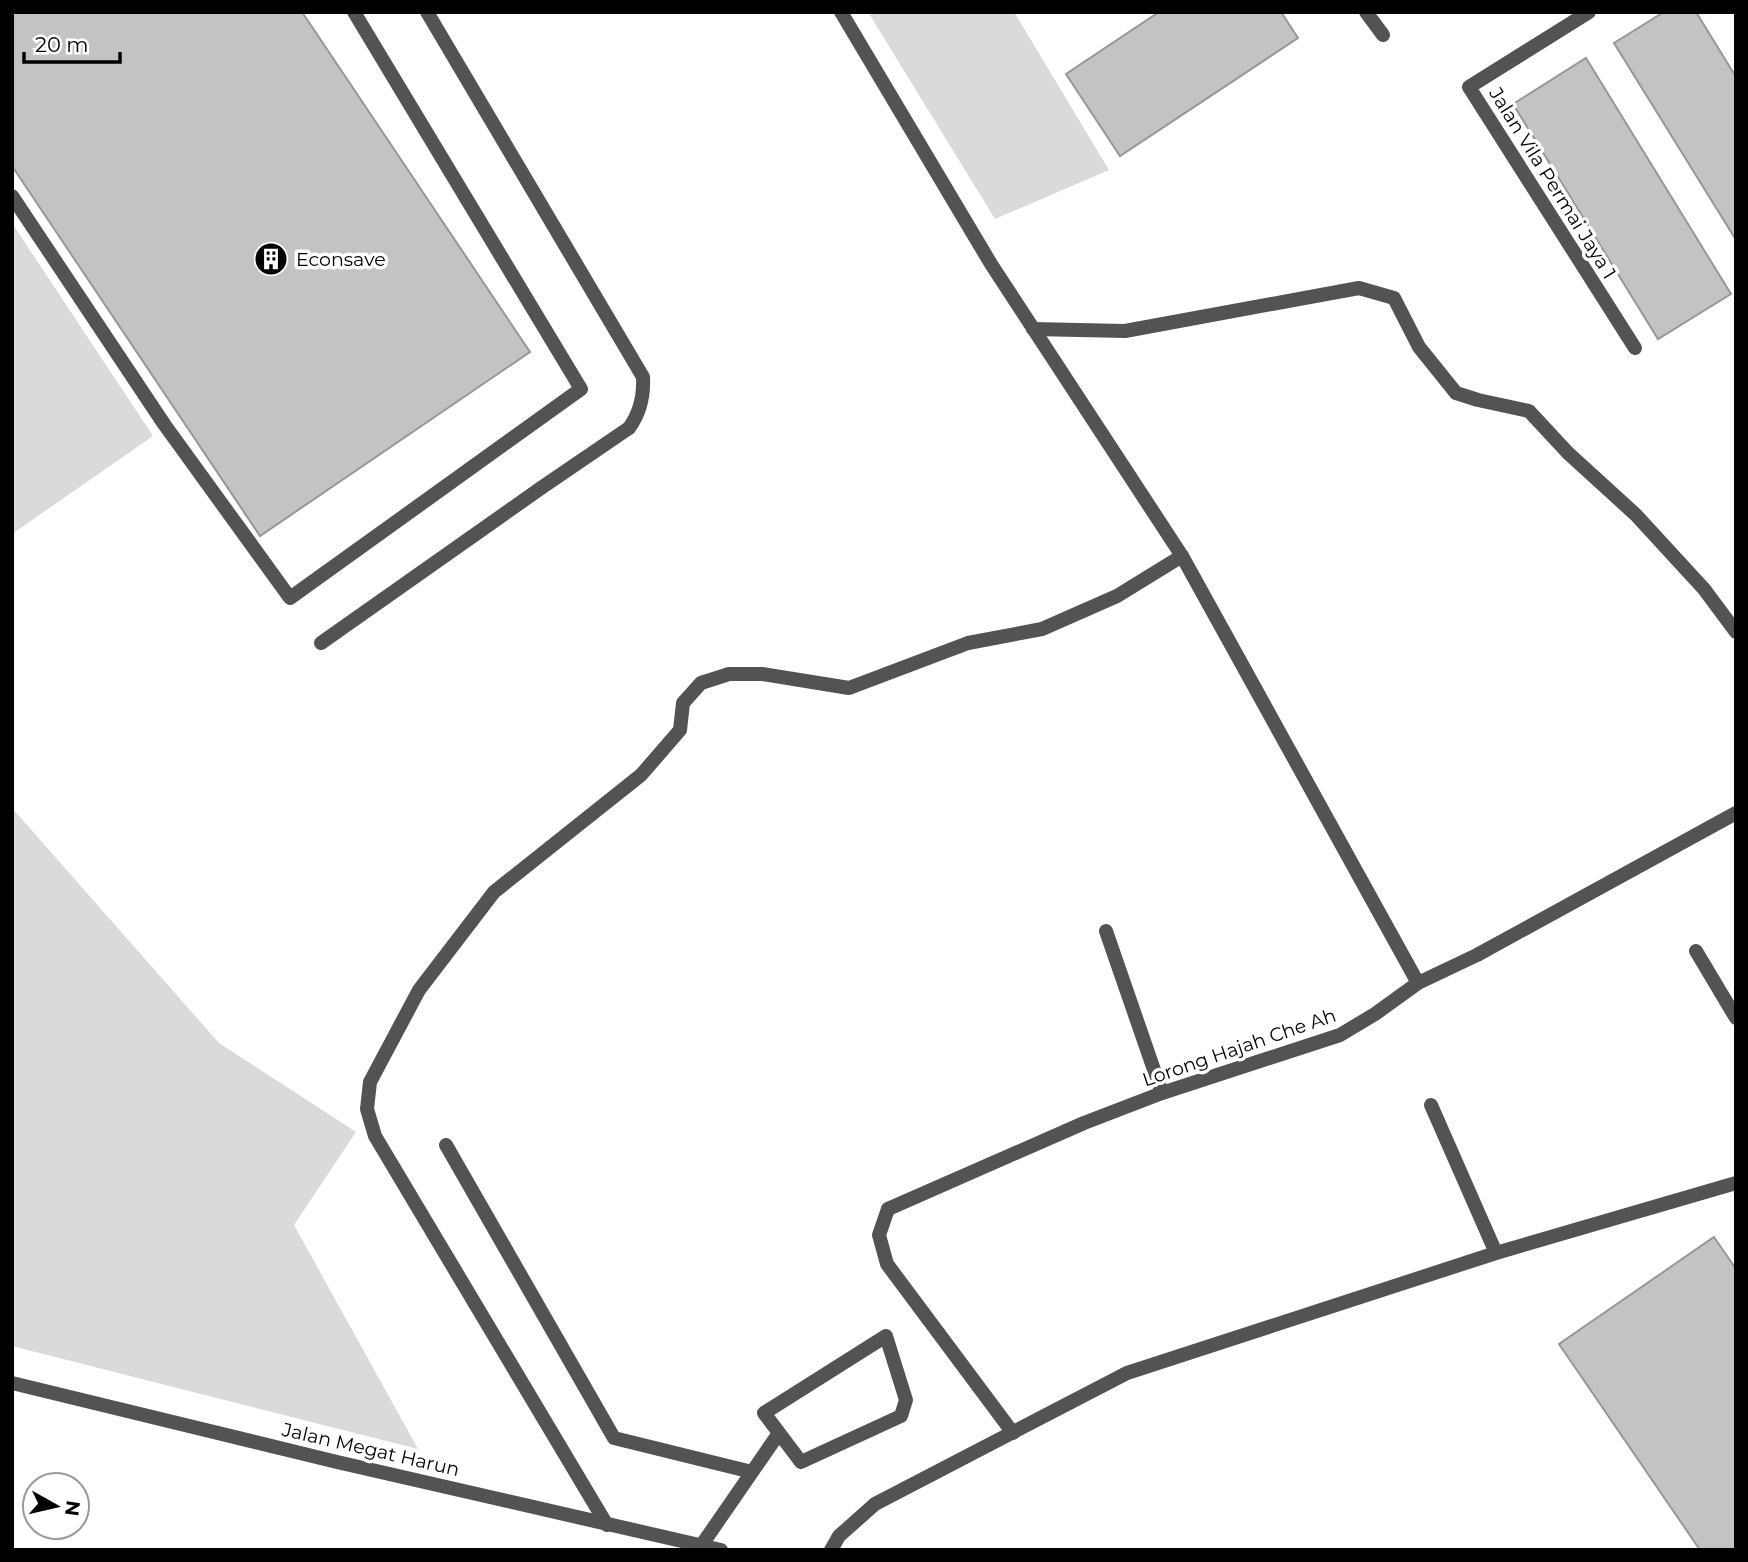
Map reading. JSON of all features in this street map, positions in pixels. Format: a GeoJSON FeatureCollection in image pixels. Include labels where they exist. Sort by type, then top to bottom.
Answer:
{"type":"FeatureCollection","features":[{"type":"Feature","properties":{"kind":"street"},"geometry":{"type":"LineString","coordinates":[[12,196],[164,424],[289,598],[581,390],[354,12]]}},
{"type":"Feature","properties":{"kind":"street"},"geometry":{"type":"LineString","coordinates":[[321,643],[629,428],[637,417],[643,390],[643,377],[427,12]]}},
{"type":"Feature","properties":{"kind":"street"},"geometry":{"type":"LineString","coordinates":[[841,12],[991,264],[1182,556],[1418,983]]}},
{"type":"Feature","properties":{"kind":"street"},"geometry":{"type":"LineString","coordinates":[[1366,12],[1383,35]]}},
{"type":"Feature","properties":{"kind":"street","name":"Jalan Vila Permai Jaya 1"},"geometry":{"type":"LineString","coordinates":[[1589,12],[1469,87],[1635,348]]}},
{"type":"Feature","properties":{"kind":"street"},"geometry":{"type":"LineString","coordinates":[[1032,329],[1125,331],[1359,288],[1394,298],[1419,347],[1456,393],[1478,401],[1528,411],[1568,453],[1636,515],[1704,589],[1736,632]]}},
{"type":"Feature","properties":{"kind":"street"},"geometry":{"type":"LineString","coordinates":[[607,1525],[375,1136],[367,1109],[370,1082],[419,990],[494,892],[641,775],[680,730],[683,703],[701,683],[729,674],[762,674],[849,688],[968,643],[1042,629],[1117,596],[1182,556]]}},
{"type":"Feature","properties":{"kind":"street","name":"Lorong Hajah Che Ah"},"geometry":{"type":"LineString","coordinates":[[1013,1433],[887,1264],[879,1235],[888,1209],[1073,1128],[1162,1093],[1340,1035],[1418,983],[1477,955],[1736,813]]}},
{"type":"Feature","properties":{"kind":"street"},"geometry":{"type":"LineString","coordinates":[[1106,931],[1162,1093]]}},
{"type":"Feature","properties":{"kind":"street"},"geometry":{"type":"LineString","coordinates":[[1696,951],[1736,1018]]}},
{"type":"Feature","properties":{"kind":"street"},"geometry":{"type":"LineString","coordinates":[[1431,1105],[1496,1253]]}},
{"type":"Feature","properties":{"kind":"street"},"geometry":{"type":"LineString","coordinates":[[446,1145],[614,1438],[752,1472]]}},
{"type":"Feature","properties":{"kind":"street"},"geometry":{"type":"LineString","coordinates":[[831,1550],[839,1536],[875,1504],[1127,1373],[1496,1253],[1736,1183]]}},
{"type":"Feature","properties":{"kind":"street"},"geometry":{"type":"LineString","coordinates":[[886,1336],[906,1400],[901,1416],[801,1462],[779,1433],[764,1413],[886,1336]]}},
{"type":"Feature","properties":{"kind":"street","name":"Jalan Megat Harun"},"geometry":{"type":"LineString","coordinates":[[12,1383],[695,1548],[721,1550]]}},
{"type":"Feature","properties":{"kind":"street"},"geometry":{"type":"LineString","coordinates":[[695,1548],[779,1433]]}},
{"type":"Feature","properties":{"kind":"shaded area"},"geometry":{"type":"Polygon","coordinates":[[[868,12],[1014,12],[1109,170],[995,219],[868,12]]]}},
{"type":"Feature","properties":{"kind":"shaded area"},"geometry":{"type":"Polygon","coordinates":[[[12,223],[153,436],[12,534],[12,223]]]}},
{"type":"Feature","properties":{"kind":"shaded area"},"geometry":{"type":"Polygon","coordinates":[[[12,808],[219,1043],[356,1132],[294,1225],[418,1449],[12,1346],[12,808]]]}},
{"type":"Feature","properties":{"kind":"building","name":"Econsave"},"geometry":{"type":"Polygon","coordinates":[[[12,12],[302,12],[530,352],[260,536],[12,166],[12,12]]]}},
{"type":"Feature","properties":{"kind":"building"},"geometry":{"type":"Polygon","coordinates":[[[1159,12],[1281,12],[1298,38],[1120,156],[1066,74],[1159,12]]]}},
{"type":"Feature","properties":{"kind":"building"},"geometry":{"type":"Polygon","coordinates":[[[1664,12],[1696,12],[1736,77],[1736,240],[1614,43],[1664,12]]]}},
{"type":"Feature","properties":{"kind":"building"},"geometry":{"type":"Polygon","coordinates":[[[1586,58],[1731,294],[1658,339],[1513,104],[1586,58]]]}},
{"type":"Feature","properties":{"kind":"building"},"geometry":{"type":"Polygon","coordinates":[[[1714,1237],[1736,1269],[1736,1550],[1700,1550],[1559,1344],[1714,1237]]]}},
{"type":"Feature","properties":{"kind":"place","name":"Econsave"},"geometry":{"type":"Point","coordinates":[271,259]}}]}
